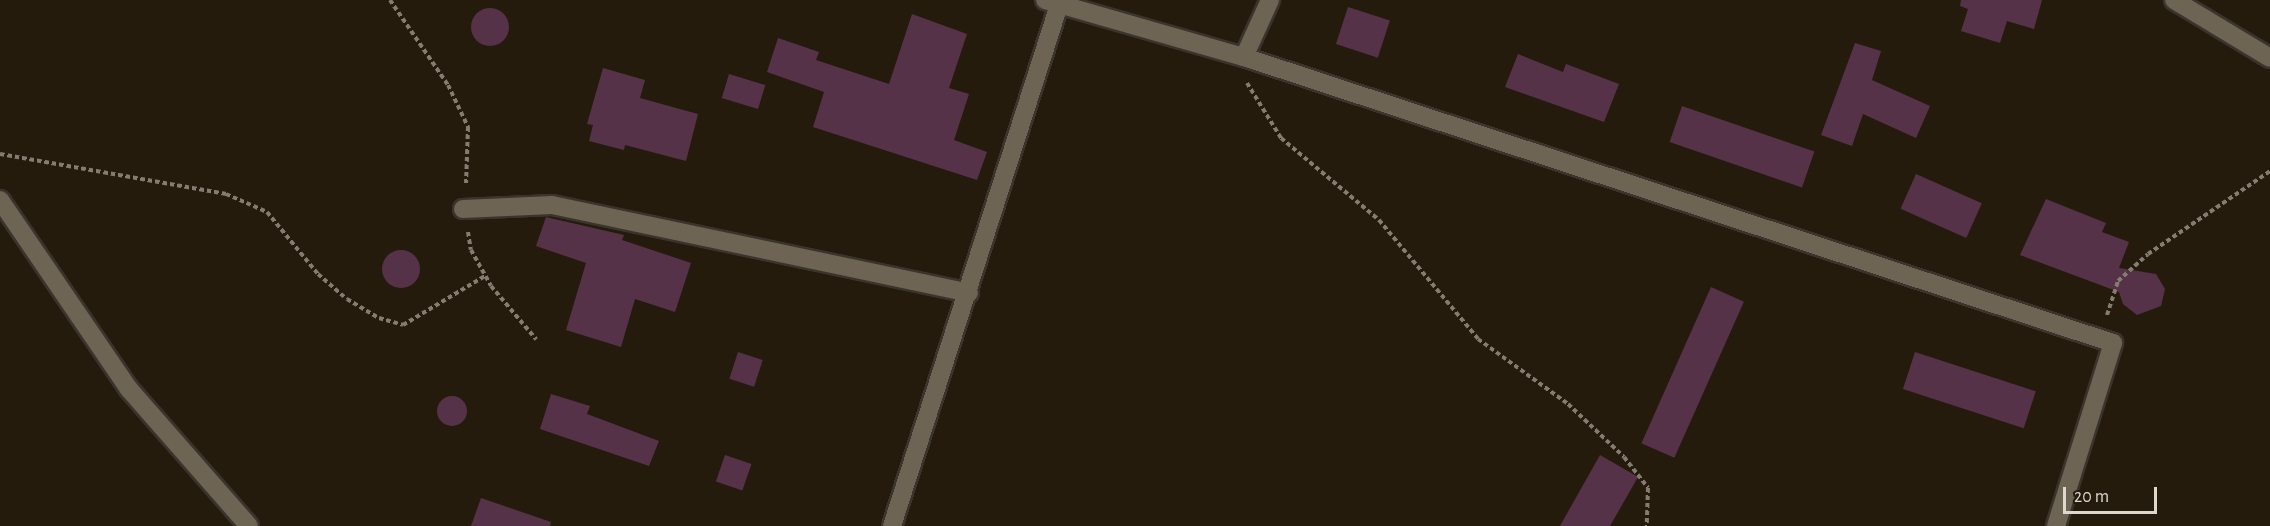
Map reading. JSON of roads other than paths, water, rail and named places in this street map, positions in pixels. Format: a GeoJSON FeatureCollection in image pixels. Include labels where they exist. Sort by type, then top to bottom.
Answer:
{"type":"FeatureCollection","features":[{"type":"Feature","properties":{"kind":"street"},"geometry":{"type":"LineString","coordinates":[[1244,57],[1270,0]]}},
{"type":"Feature","properties":{"kind":"street"},"geometry":{"type":"LineString","coordinates":[[2174,0],[2270,58]]}},
{"type":"Feature","properties":{"kind":"street"},"geometry":{"type":"LineString","coordinates":[[892,526],[969,293],[1052,2],[1244,57],[2113,343],[2056,526]]}},
{"type":"Feature","properties":{"kind":"street"},"geometry":{"type":"LineString","coordinates":[[0,200],[129,389],[249,526]]}},
{"type":"Feature","properties":{"kind":"street"},"geometry":{"type":"LineString","coordinates":[[464,209],[552,205],[969,293]]}}]}
